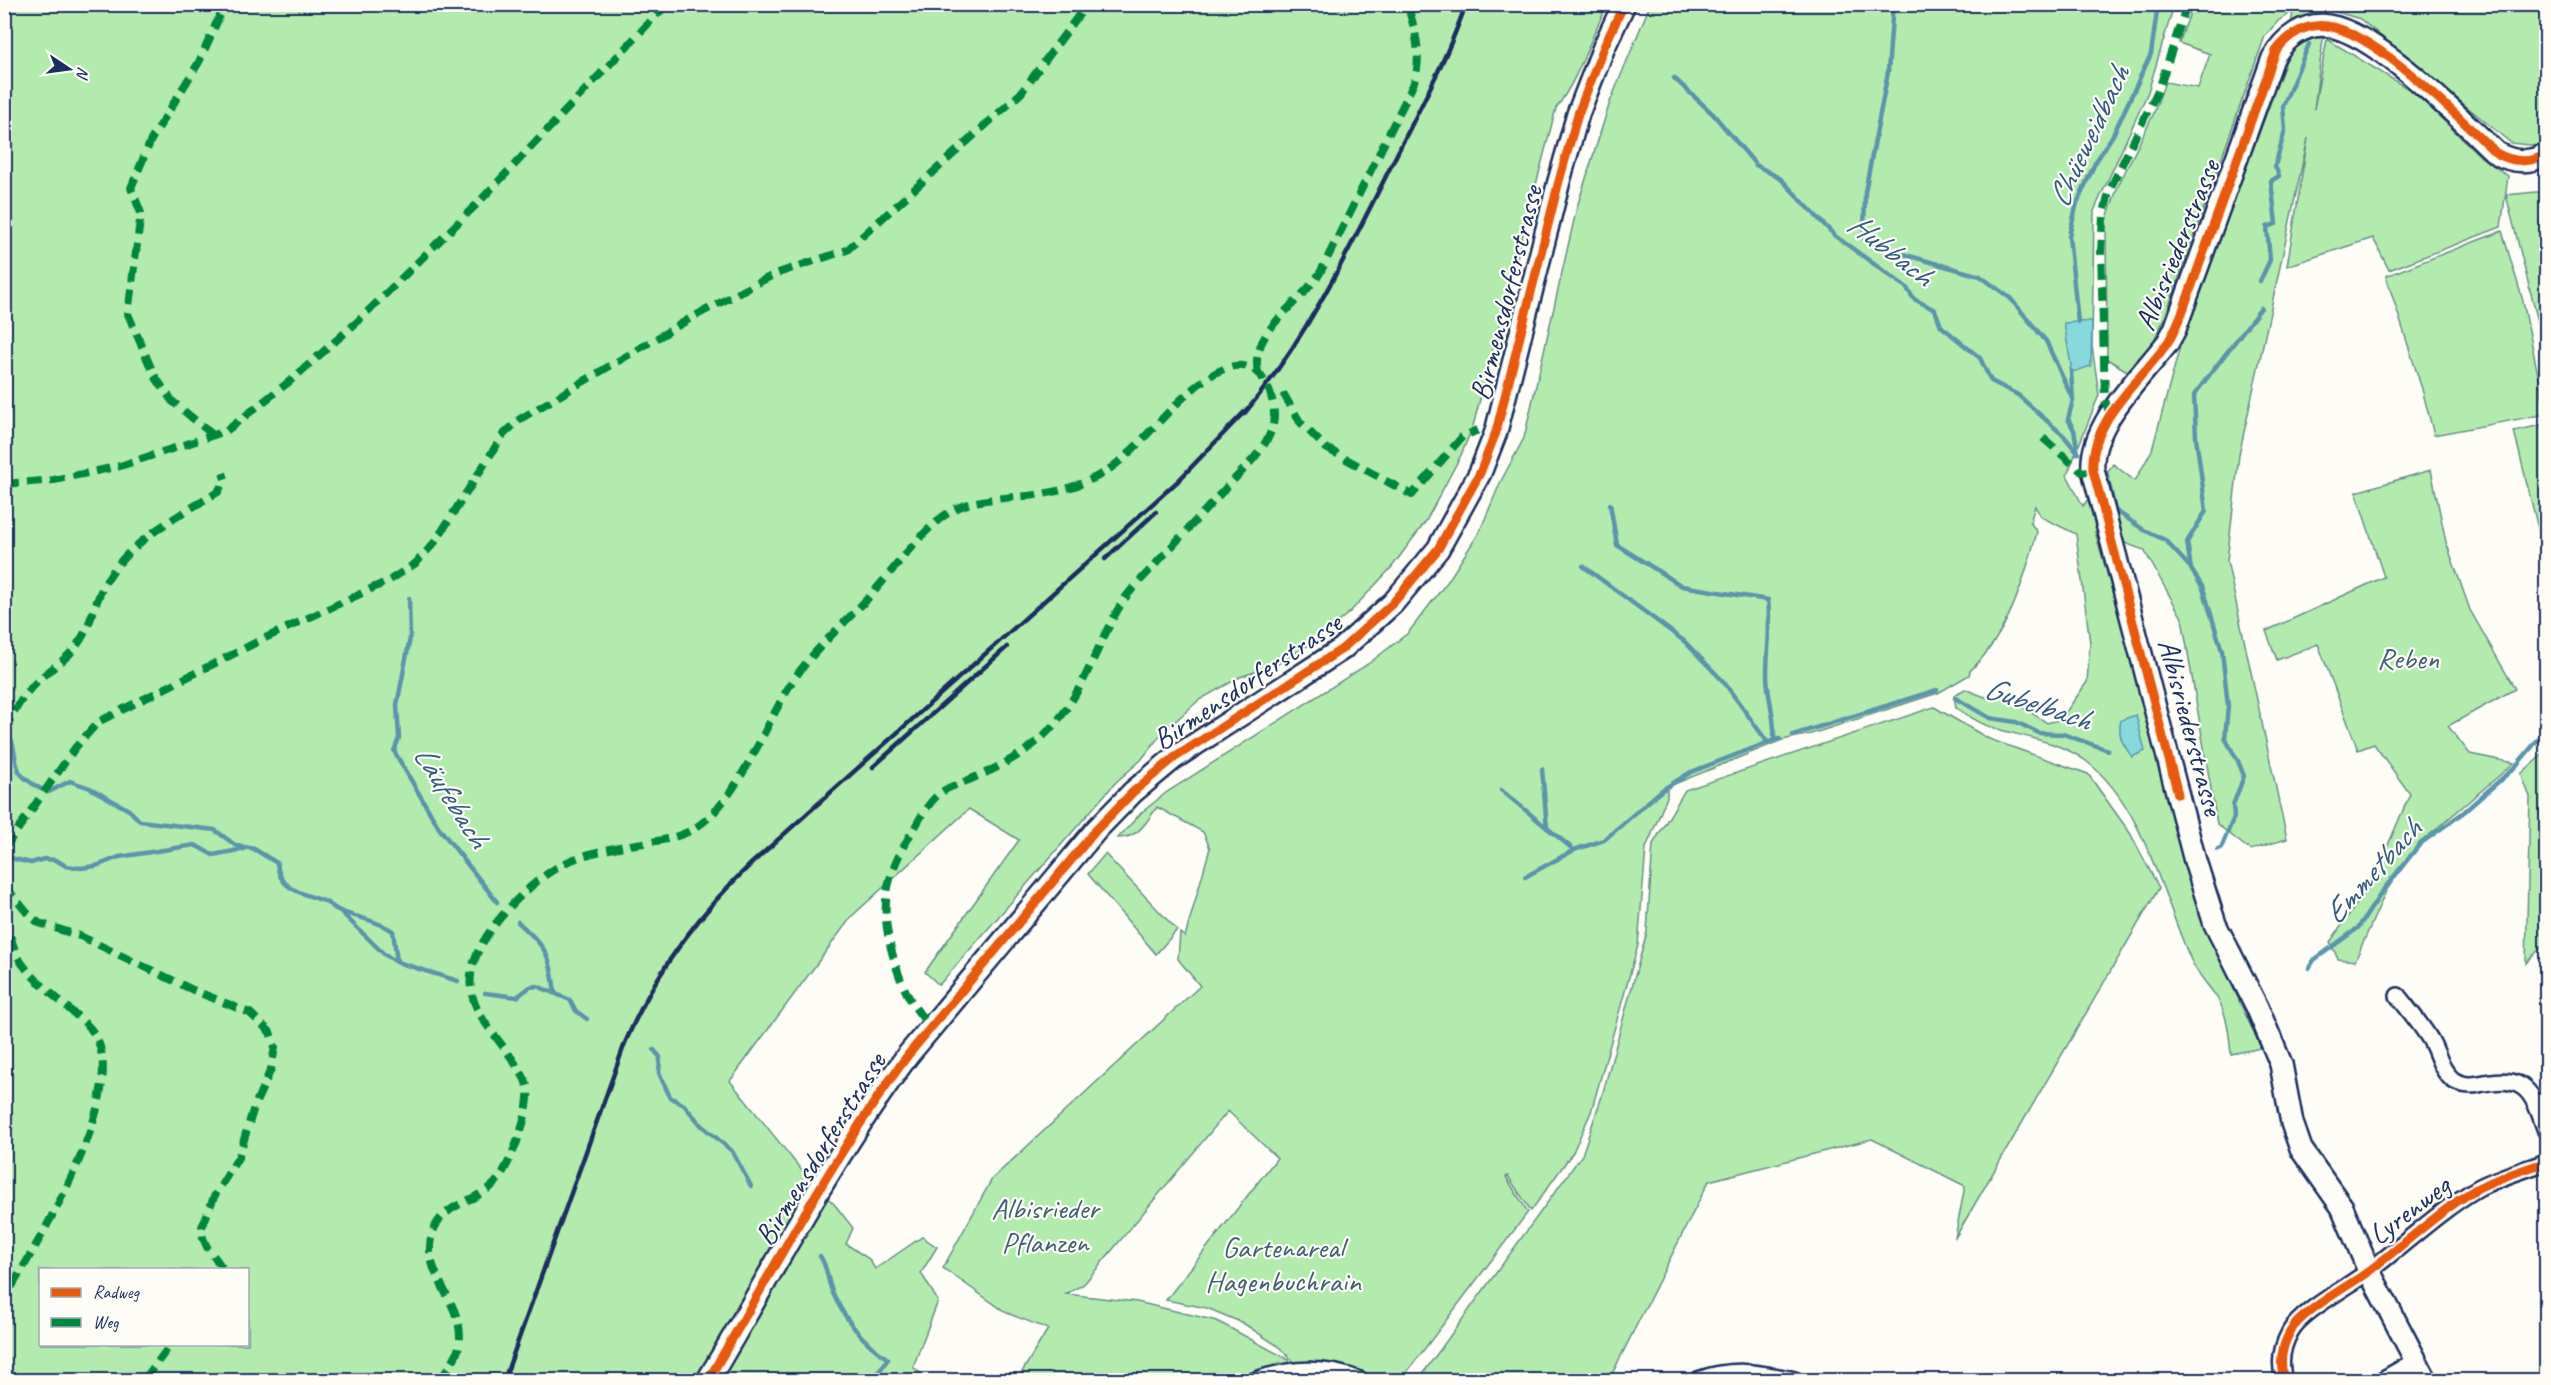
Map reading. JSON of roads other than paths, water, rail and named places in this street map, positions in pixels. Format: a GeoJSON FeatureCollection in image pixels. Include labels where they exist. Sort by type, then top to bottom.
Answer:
{"type":"FeatureCollection","features":[{"type":"Feature","properties":{"kind":"main road","name":"Birmensdorferstrasse"},"geometry":{"type":"LineString","coordinates":[[708,1380],[857,1127],[886,1084],[1097,829],[1134,792],[1174,758],[1342,649],[1392,603],[1438,549],[1480,474],[1496,432],[1558,181],[1578,114],[1604,47],[1624,4]]}},
{"type":"Feature","properties":{"kind":"main road","name":"Albisriederstrasse"},"geometry":{"type":"LineString","coordinates":[[2426,1380],[2369,1271],[2342,1207],[2301,1149],[2292,1123],[2282,1064],[2257,1007],[2227,951],[2204,894],[2093,471],[2093,449],[2110,415],[2168,342],[2175,329],[2273,58],[2290,36],[2305,28],[2320,26],[2337,28],[2352,34],[2414,77],[2503,157],[2522,161],[2547,154]]}},
{"type":"Feature","properties":{"kind":"street"},"geometry":{"type":"LineString","coordinates":[[2398,996],[2430,1038],[2444,1071],[2455,1082],[2471,1086],[2511,1081],[2527,1089],[2536,1101],[2547,1131]]}},
{"type":"Feature","properties":{"kind":"street","name":"Lyrenweg"},"geometry":{"type":"LineString","coordinates":[[2284,1380],[2280,1369],[2281,1355],[2292,1329],[2299,1320],[2369,1271],[2455,1203],[2481,1187],[2547,1162]]}},
{"type":"Feature","properties":{"kind":"street"},"geometry":{"type":"LineString","coordinates":[[2382,1380],[2415,1361]]}},
{"type":"Feature","properties":{"kind":"street"},"geometry":{"type":"LineString","coordinates":[[1256,1380],[1292,1370],[1304,1370],[1348,1376],[1360,1380]]}},
{"type":"Feature","properties":{"kind":"street"},"geometry":{"type":"LineString","coordinates":[[1698,1380],[1719,1372],[1739,1371],[1795,1380]]}},
{"type":"Feature","properties":{"kind":"water"},"geometry":{"type":"Polygon","coordinates":[[[2092,321],[2091,366],[2073,372],[2070,369],[2064,323],[2092,321]]]}},
{"type":"Feature","properties":{"kind":"water"},"geometry":{"type":"Polygon","coordinates":[[[2136,715],[2145,751],[2132,757],[2122,740],[2120,726],[2121,720],[2136,715]]]}},
{"type":"Feature","properties":{"kind":"waterway"},"geometry":{"type":"LineString","coordinates":[[1893,4],[1888,72],[1865,192],[1864,238],[1878,247],[1980,276],[2010,298],[2046,341],[2073,400]]}},
{"type":"Feature","properties":{"kind":"waterway","name":"Chüeweidbach"},"geometry":{"type":"LineString","coordinates":[[2078,322],[2069,236],[2077,203],[2095,163],[2113,135],[2151,54],[2158,4]]}},
{"type":"Feature","properties":{"kind":"waterway"},"geometry":{"type":"LineString","coordinates":[[2309,9],[2310,4]]}},
{"type":"Feature","properties":{"kind":"waterway"},"geometry":{"type":"LineString","coordinates":[[2260,281],[2270,260],[2267,227],[2276,224],[2271,181],[2279,176],[2275,166],[2285,130],[2283,106],[2309,44]]}},
{"type":"Feature","properties":{"kind":"waterway","name":"Hubbach"},"geometry":{"type":"LineString","coordinates":[[1674,78],[1713,114],[1756,165],[1781,179],[1835,236],[1906,287],[1914,299],[1935,310],[1941,326],[1980,358],[1991,381],[2018,395],[2064,436],[2078,453]]}},
{"type":"Feature","properties":{"kind":"waterway","name":"Hubbach"},"geometry":{"type":"LineString","coordinates":[[2218,849],[2221,848],[2234,817],[2233,805],[2244,776],[2225,738],[2228,706],[2222,651],[2203,588],[2191,569],[2187,542],[2206,511],[2196,437],[2194,395],[2261,308]]}},
{"type":"Feature","properties":{"kind":"waterway"},"geometry":{"type":"LineString","coordinates":[[2071,371],[2073,400],[2068,419],[2074,430],[2078,453]]}},
{"type":"Feature","properties":{"kind":"waterway","name":"Hubbach"},"geometry":{"type":"LineString","coordinates":[[2106,471],[2115,510],[2144,530],[2165,540],[2190,567]]}},
{"type":"Feature","properties":{"kind":"waterway"},"geometry":{"type":"LineString","coordinates":[[1610,504],[1617,545],[1682,586],[1768,600],[1767,683],[1774,724],[1774,740],[1780,739]]}},
{"type":"Feature","properties":{"kind":"waterway"},"geometry":{"type":"LineString","coordinates":[[1583,566],[1684,641],[1723,681],[1768,743]]}},
{"type":"Feature","properties":{"kind":"waterway","name":"Läufebach"},"geometry":{"type":"LineString","coordinates":[[409,598],[410,638],[397,705],[399,738],[394,751],[439,828],[497,902]]}},
{"type":"Feature","properties":{"kind":"waterway"},"geometry":{"type":"LineString","coordinates":[[1793,735],[1937,690]]}},
{"type":"Feature","properties":{"kind":"waterway","name":"Gubelbach"},"geometry":{"type":"LineString","coordinates":[[1955,698],[1990,718],[2016,722],[2039,733],[2063,734],[2108,750]]}},
{"type":"Feature","properties":{"kind":"waterway","name":"Emmetbach"},"geometry":{"type":"LineString","coordinates":[[2309,968],[2314,960],[2358,928],[2384,889],[2420,844],[2464,812],[2515,767],[2546,730]]}},
{"type":"Feature","properties":{"kind":"waterway"},"geometry":{"type":"LineString","coordinates":[[1525,877],[1574,850],[1604,840],[1662,790],[1691,772],[1774,740]]}},
{"type":"Feature","properties":{"kind":"waterway","name":"Läufebach"},"geometry":{"type":"LineString","coordinates":[[12,741],[18,770],[41,789]]}},
{"type":"Feature","properties":{"kind":"waterway"},"geometry":{"type":"LineString","coordinates":[[1542,769],[1547,828]]}},
{"type":"Feature","properties":{"kind":"waterway","name":"Läufebach"},"geometry":{"type":"LineString","coordinates":[[49,792],[70,781],[90,788],[129,810],[140,821],[215,830],[235,845],[254,849],[277,863],[282,879],[300,893],[393,931],[397,962],[458,981]]}},
{"type":"Feature","properties":{"kind":"waterway"},"geometry":{"type":"LineString","coordinates":[[1501,790],[1574,850]]}},
{"type":"Feature","properties":{"kind":"waterway","name":"Läufebach"},"geometry":{"type":"LineString","coordinates":[[10,858],[31,863],[44,859],[56,860],[66,866],[81,868],[96,866],[119,857],[195,845],[213,855],[244,849]]}},
{"type":"Feature","properties":{"kind":"waterway","name":"Läufebach"},"geometry":{"type":"LineString","coordinates":[[342,913],[384,954],[397,962]]}},
{"type":"Feature","properties":{"kind":"waterway","name":"Läufebach"},"geometry":{"type":"LineString","coordinates":[[518,922],[546,953],[555,993]]}},
{"type":"Feature","properties":{"kind":"waterway","name":"Läufebach"},"geometry":{"type":"LineString","coordinates":[[485,993],[517,997],[530,987],[537,986],[570,1000],[576,1011],[587,1019]]}},
{"type":"Feature","properties":{"kind":"waterway","name":"Läufebach"},"geometry":{"type":"LineString","coordinates":[[654,1050],[660,1057],[659,1073],[670,1097],[684,1105],[702,1126],[732,1151],[751,1186]]}},
{"type":"Feature","properties":{"kind":"waterway","name":"Läufebach"},"geometry":{"type":"LineString","coordinates":[[820,1256],[825,1265],[832,1291],[848,1320],[870,1345],[888,1359],[873,1380]]}},
{"type":"Feature","properties":{"kind":"railway"},"geometry":{"type":"LineString","coordinates":[[1244,414],[1288,355],[1326,292],[1432,84],[1466,4]]}},
{"type":"Feature","properties":{"kind":"railway"},"geometry":{"type":"LineString","coordinates":[[504,1380],[625,1043],[650,992],[679,946],[713,903],[752,863],[1178,481],[1248,408]]}},
{"type":"Feature","properties":{"kind":"railway"},"geometry":{"type":"LineString","coordinates":[[1105,559],[1156,512]]}},
{"type":"Feature","properties":{"kind":"railway"},"geometry":{"type":"LineString","coordinates":[[873,767],[1007,647]]}},
{"type":"Feature","properties":{"kind":"park label","name":"Reben"},"geometry":{"type":"Point","coordinates":[2408,658]}},
{"type":"Feature","properties":{"kind":"park label","name":"Albisrieder Pflanzen"},"geometry":{"type":"Point","coordinates":[1045,1225]}},
{"type":"Feature","properties":{"kind":"park label","name":"Gartenareal Hagenbuchrain"},"geometry":{"type":"Point","coordinates":[1283,1264]}}]}
